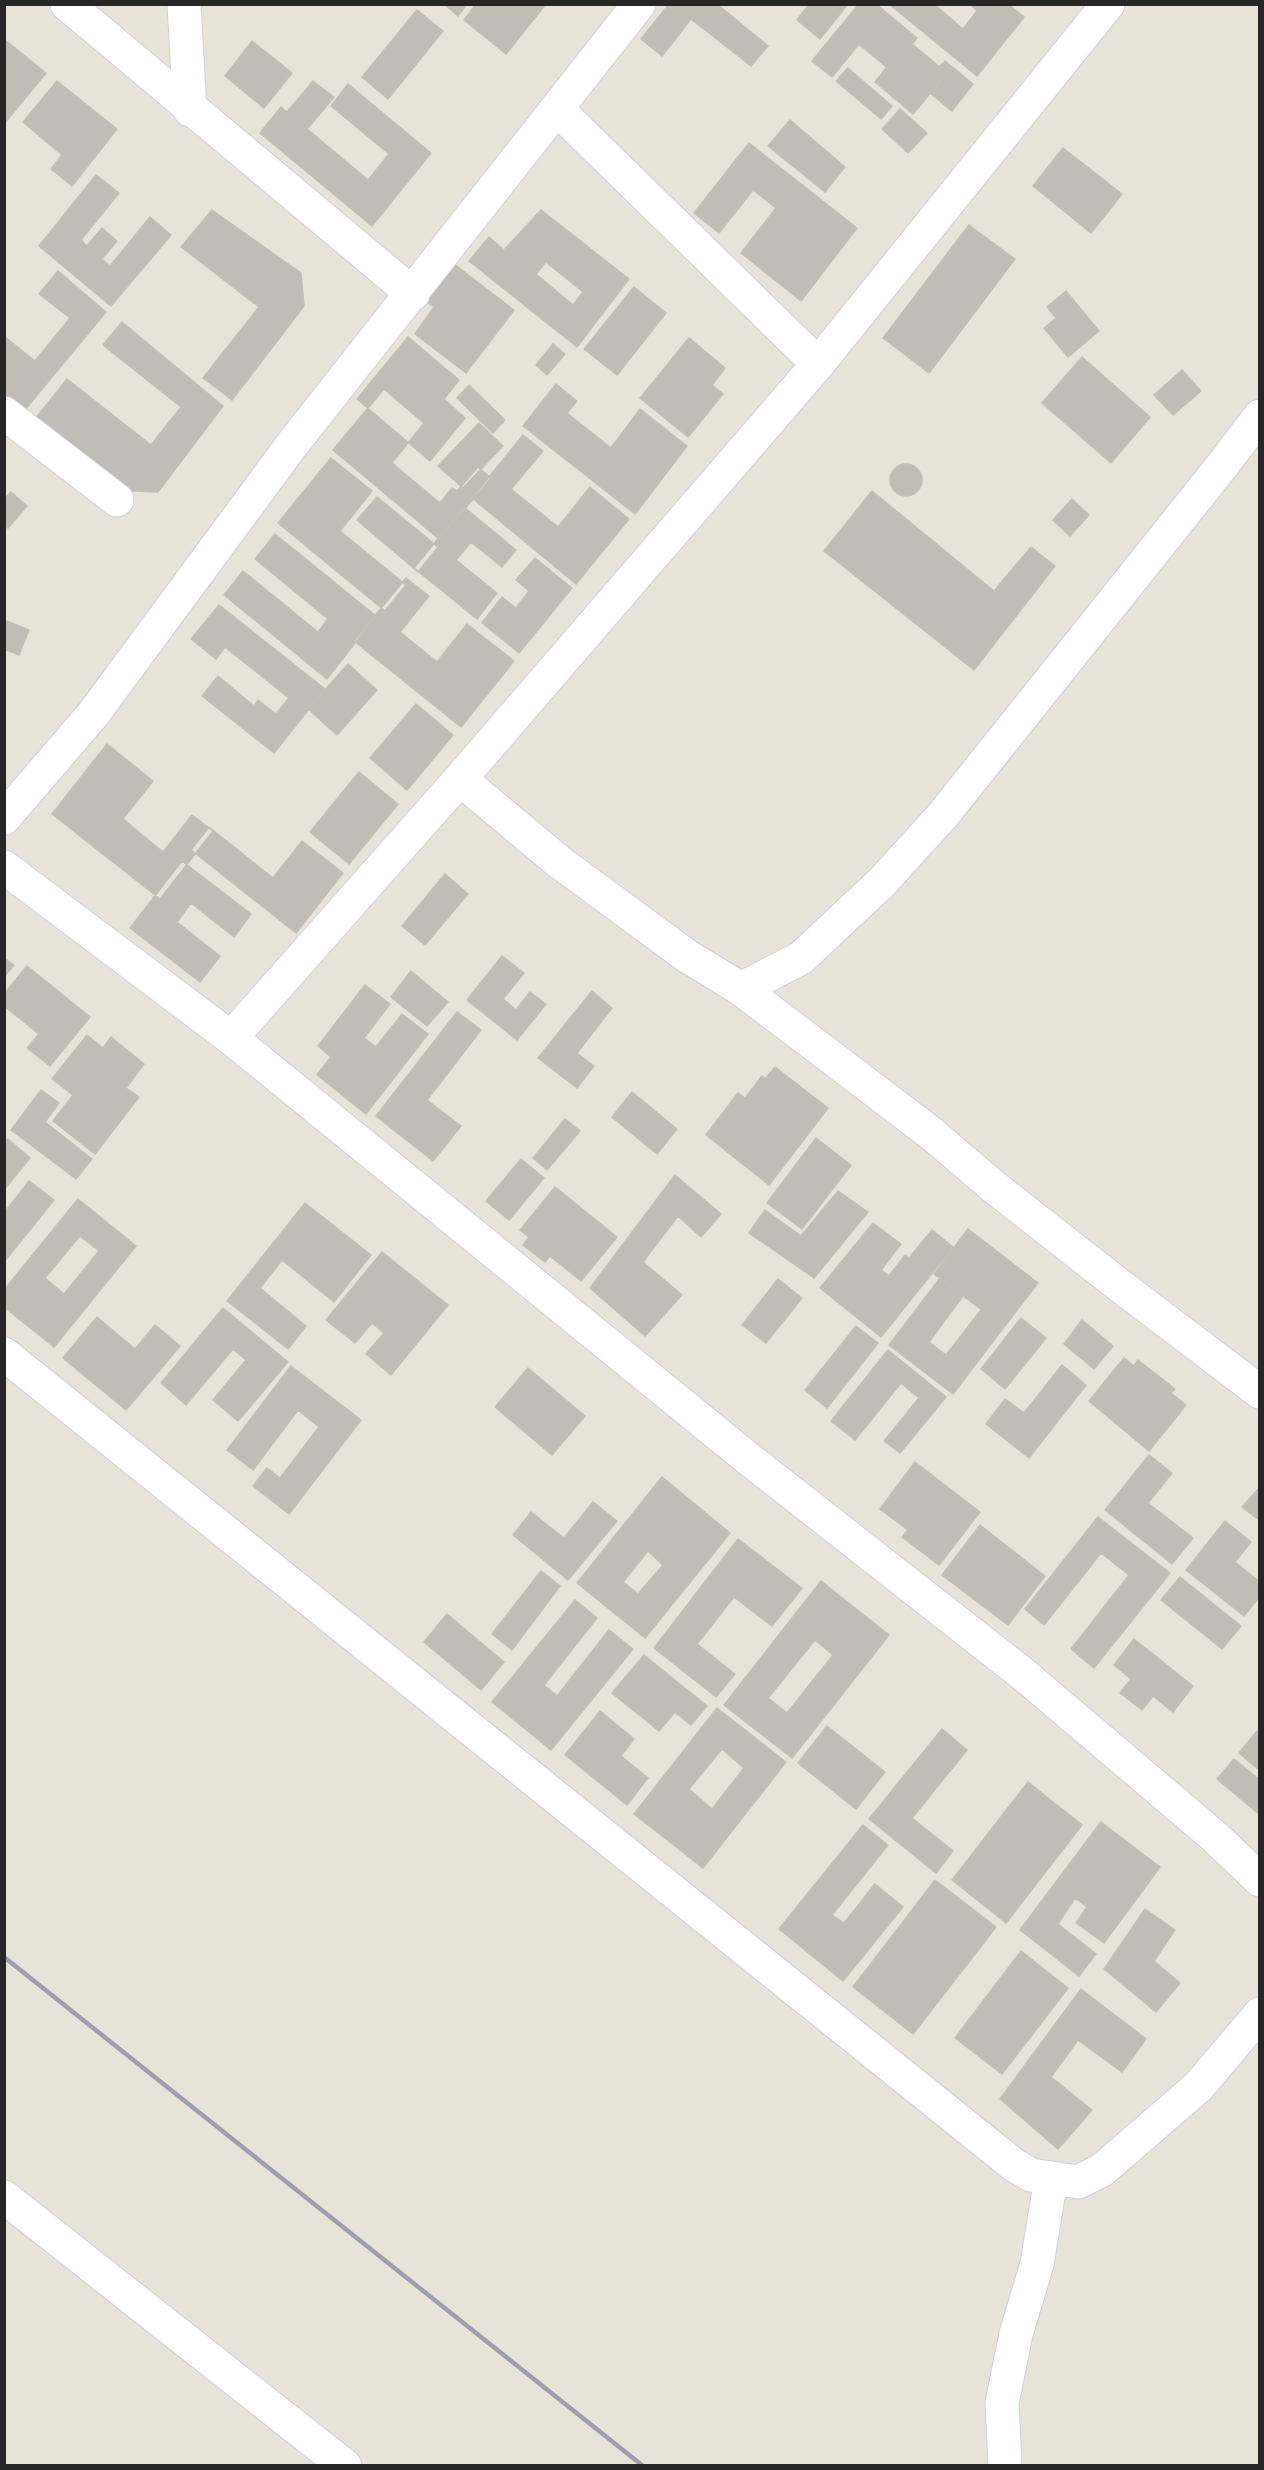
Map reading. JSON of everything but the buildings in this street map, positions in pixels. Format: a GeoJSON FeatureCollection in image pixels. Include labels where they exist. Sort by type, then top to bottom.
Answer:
{"type":"FeatureCollection","features":[{"type":"Feature","properties":{"kind":"street"},"geometry":{"type":"LineString","coordinates":[[67,4],[190,110],[413,294]]}},
{"type":"Feature","properties":{"kind":"street"},"geometry":{"type":"LineString","coordinates":[[184,4],[190,110]]}},
{"type":"Feature","properties":{"kind":"street"},"geometry":{"type":"LineString","coordinates":[[4,818],[94,713],[291,446],[558,110],[639,4]]}},
{"type":"Feature","properties":{"kind":"street"},"geometry":{"type":"LineString","coordinates":[[231,1038],[460,779],[818,364],[1108,4]]}},
{"type":"Feature","properties":{"kind":"street"},"geometry":{"type":"LineString","coordinates":[[558,110],[818,364]]}},
{"type":"Feature","properties":{"kind":"street"},"geometry":{"type":"LineString","coordinates":[[4,413],[117,500]]}},
{"type":"Feature","properties":{"kind":"street"},"geometry":{"type":"LineString","coordinates":[[741,989],[801,958],[882,882],[943,815],[1260,416]]}},
{"type":"Feature","properties":{"kind":"street"},"geometry":{"type":"LineString","coordinates":[[460,779],[558,861],[687,956],[741,989],[932,1134],[1003,1194],[1260,1392]]}},
{"type":"Feature","properties":{"kind":"street"},"geometry":{"type":"LineString","coordinates":[[4,867],[231,1038],[750,1460],[1023,1674],[1215,1837],[1260,1880]]}},
{"type":"Feature","properties":{"kind":"street"},"geometry":{"type":"LineString","coordinates":[[4,1354],[1014,2165],[1031,2175],[1078,2182],[1102,2170],[1198,2087],[1260,2014]]}},
{"type":"Feature","properties":{"kind":"street"},"geometry":{"type":"LineString","coordinates":[[1005,2466],[1002,2403],[1016,2334],[1038,2264],[1051,2179]]}},
{"type":"Feature","properties":{"kind":"street"},"geometry":{"type":"LineString","coordinates":[[4,2197],[345,2466]]}},
{"type":"Feature","properties":{"kind":"railway"},"geometry":{"type":"LineString","coordinates":[[4,1957],[643,2466]]}}]}
